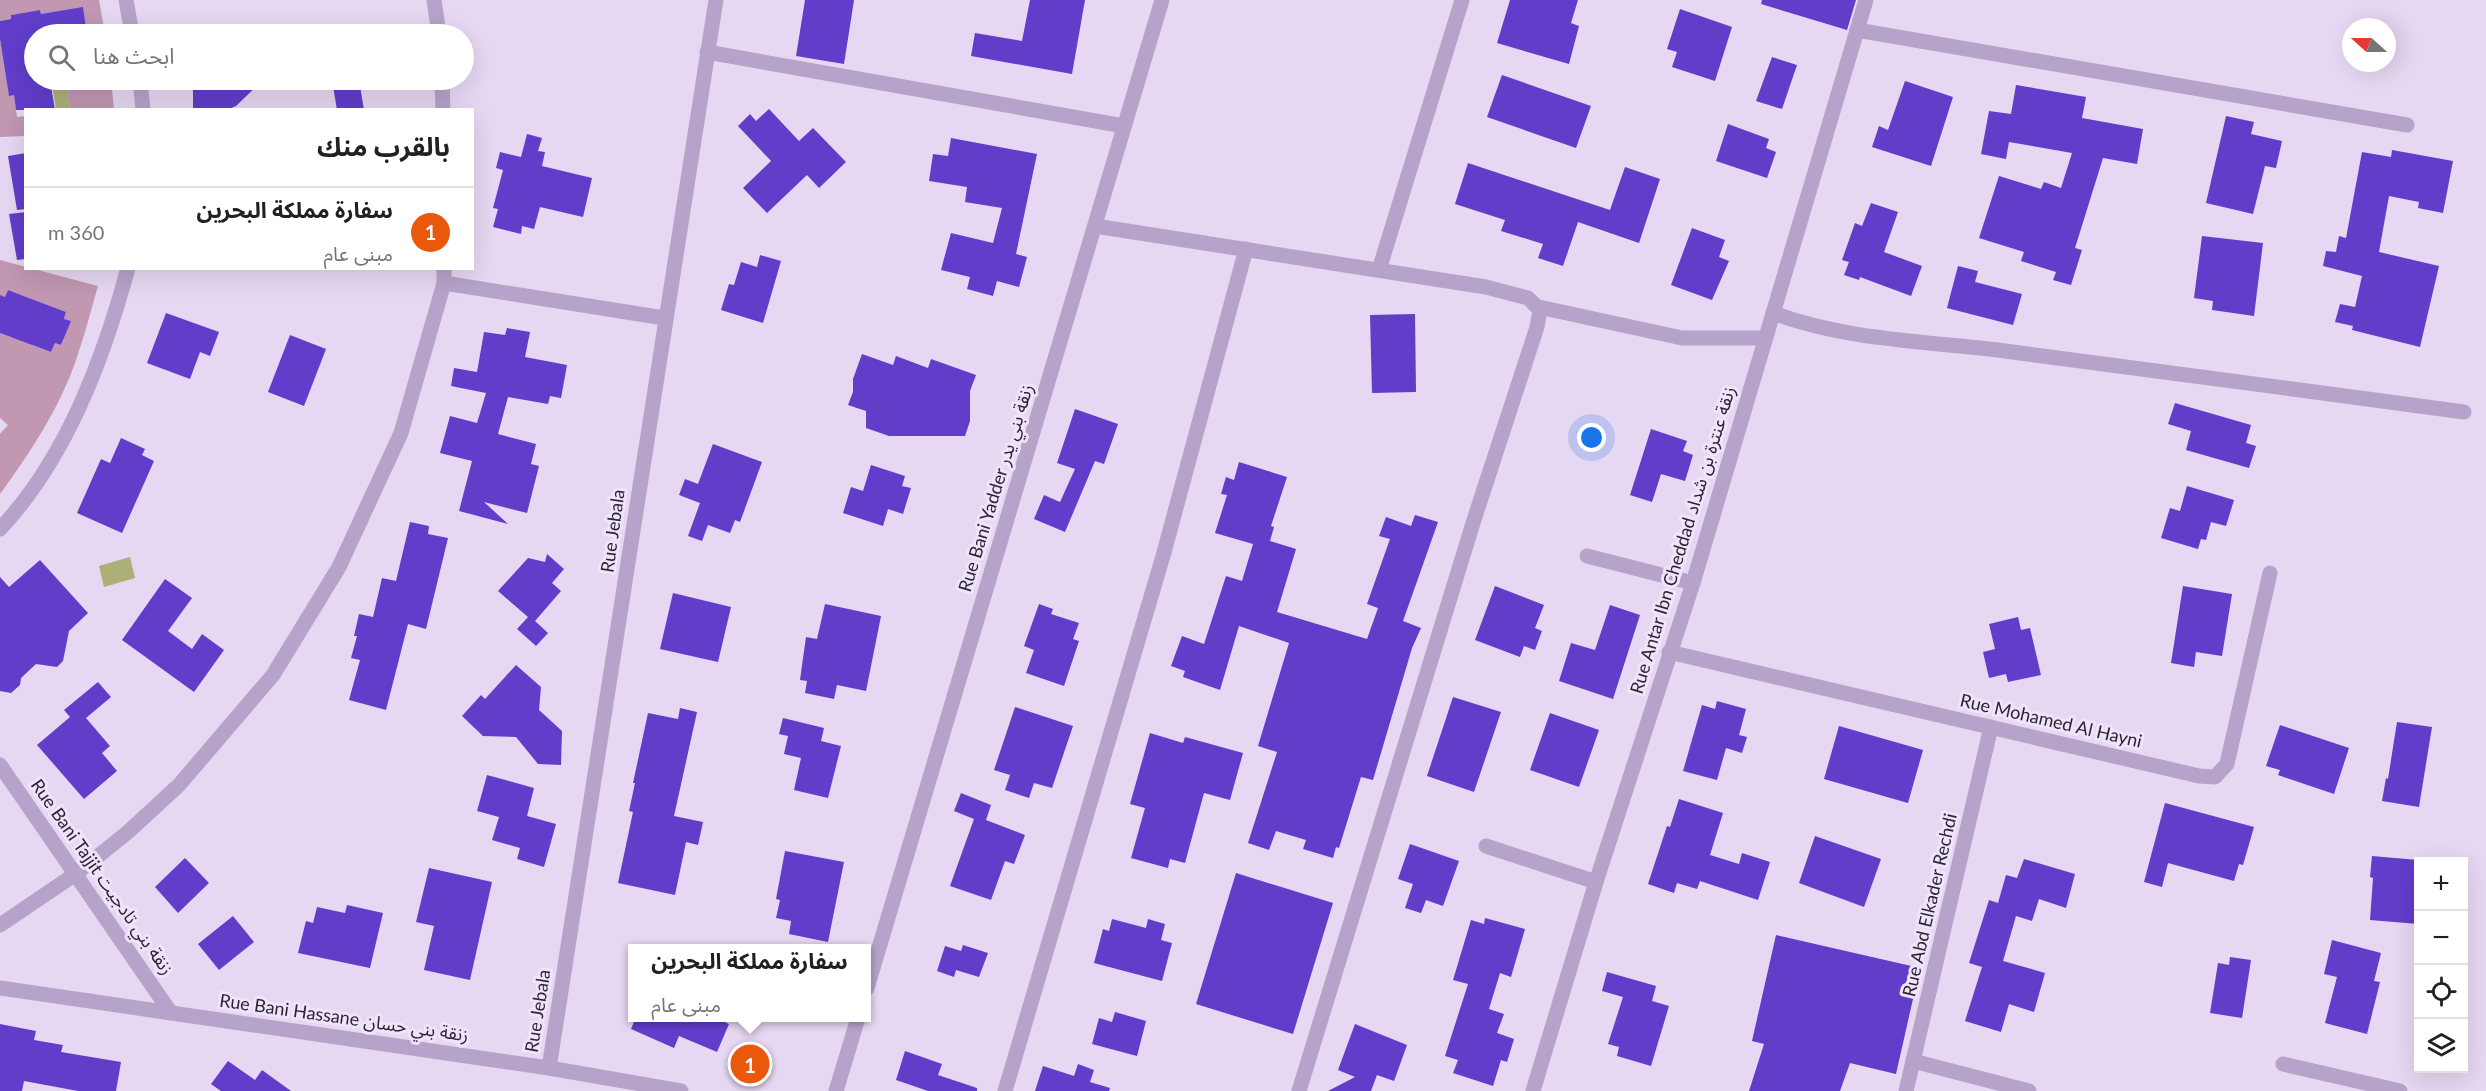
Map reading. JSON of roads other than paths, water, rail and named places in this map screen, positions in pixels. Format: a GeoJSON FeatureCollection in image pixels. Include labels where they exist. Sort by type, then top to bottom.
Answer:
{"type":"FeatureCollection","features":[{"type":"Feature","properties":{"kind":"street"},"geometry":{"type":"LineString","coordinates":[[126,0],[130,24]]}},
{"type":"Feature","properties":{"kind":"street"},"geometry":{"type":"LineString","coordinates":[[434,0],[437,24]]}},
{"type":"Feature","properties":{"kind":"street","name":"Rue Jebala"},"geometry":{"type":"LineString","coordinates":[[549,1068],[610,686],[664,318],[716,0]]}},
{"type":"Feature","properties":{"kind":"street","name":"Rue Bani Yadder زنقة بني يدر"},"geometry":{"type":"LineString","coordinates":[[871,975],[1162,0]]}},
{"type":"Feature","properties":{"kind":"street"},"geometry":{"type":"LineString","coordinates":[[1379,270],[1462,0]]}},
{"type":"Feature","properties":{"kind":"street","name":"Rue Antar Ibn Cheddad زنقة عنترة بن شداد"},"geometry":{"type":"LineString","coordinates":[[1533,1091],[1596,882],[1693,583],[1866,0]]}},
{"type":"Feature","properties":{"kind":"street"},"geometry":{"type":"LineString","coordinates":[[1857,30],[2407,125]]}},
{"type":"Feature","properties":{"kind":"street"},"geometry":{"type":"LineString","coordinates":[[707,52],[1125,126]]}},
{"type":"Feature","properties":{"kind":"street"},"geometry":{"type":"LineString","coordinates":[[141,90],[143,108]]}},
{"type":"Feature","properties":{"kind":"street"},"geometry":{"type":"LineString","coordinates":[[442,90],[443,108]]}},
{"type":"Feature","properties":{"kind":"street"},"geometry":{"type":"LineString","coordinates":[[1095,226],[1505,291],[1532,300],[1539,307],[1682,338],[1765,339]]}},
{"type":"Feature","properties":{"kind":"street"},"geometry":{"type":"LineString","coordinates":[[1005,1091],[1163,556],[1245,249]]}},
{"type":"Feature","properties":{"kind":"street"},"geometry":{"type":"LineString","coordinates":[[0,529],[34,486],[77,409],[108,334],[127,270]]}},
{"type":"Feature","properties":{"kind":"street"},"geometry":{"type":"LineString","coordinates":[[0,925],[77,873],[128,832],[179,785],[273,675],[339,567],[401,433],[444,276],[664,318]]}},
{"type":"Feature","properties":{"kind":"street"},"geometry":{"type":"LineString","coordinates":[[1299,1091],[1473,523],[1537,327],[1539,307]]}},
{"type":"Feature","properties":{"kind":"street"},"geometry":{"type":"LineString","coordinates":[[1773,313],[1830,330],[1906,343],[2002,351],[2464,412]]}},
{"type":"Feature","properties":{"kind":"street"},"geometry":{"type":"LineString","coordinates":[[1587,556],[1693,583]]}},
{"type":"Feature","properties":{"kind":"street","name":"Rue Mohamed Al Hayni"},"geometry":{"type":"LineString","coordinates":[[1669,652],[2199,776],[2216,777],[2226,767],[2270,573]]}},
{"type":"Feature","properties":{"kind":"street","name":"Rue Abd Elkader Rechdi"},"geometry":{"type":"LineString","coordinates":[[1906,1091],[1991,727]]}},
{"type":"Feature","properties":{"kind":"street","name":"Rue Bani Tajjit زنقة بني تادجيت"},"geometry":{"type":"LineString","coordinates":[[0,765],[77,873],[171,1013]]}},
{"type":"Feature","properties":{"kind":"street"},"geometry":{"type":"LineString","coordinates":[[1486,846],[1596,882]]}},
{"type":"Feature","properties":{"kind":"street","name":"Rue Bani Hassane زنقة بني حسان"},"geometry":{"type":"LineString","coordinates":[[0,988],[549,1068],[681,1091]]}},
{"type":"Feature","properties":{"kind":"street"},"geometry":{"type":"LineString","coordinates":[[836,1091],[857,1022]]}},
{"type":"Feature","properties":{"kind":"street"},"geometry":{"type":"LineString","coordinates":[[1913,1061],[2030,1091]]}},
{"type":"Feature","properties":{"kind":"street"},"geometry":{"type":"LineString","coordinates":[[2283,1064],[2400,1091]]}},
{"type":"Feature","properties":{"kind":"place","name":"سفارة مملكة البحرين"},"geometry":{"type":"Point","coordinates":[750,1064]}}]}
